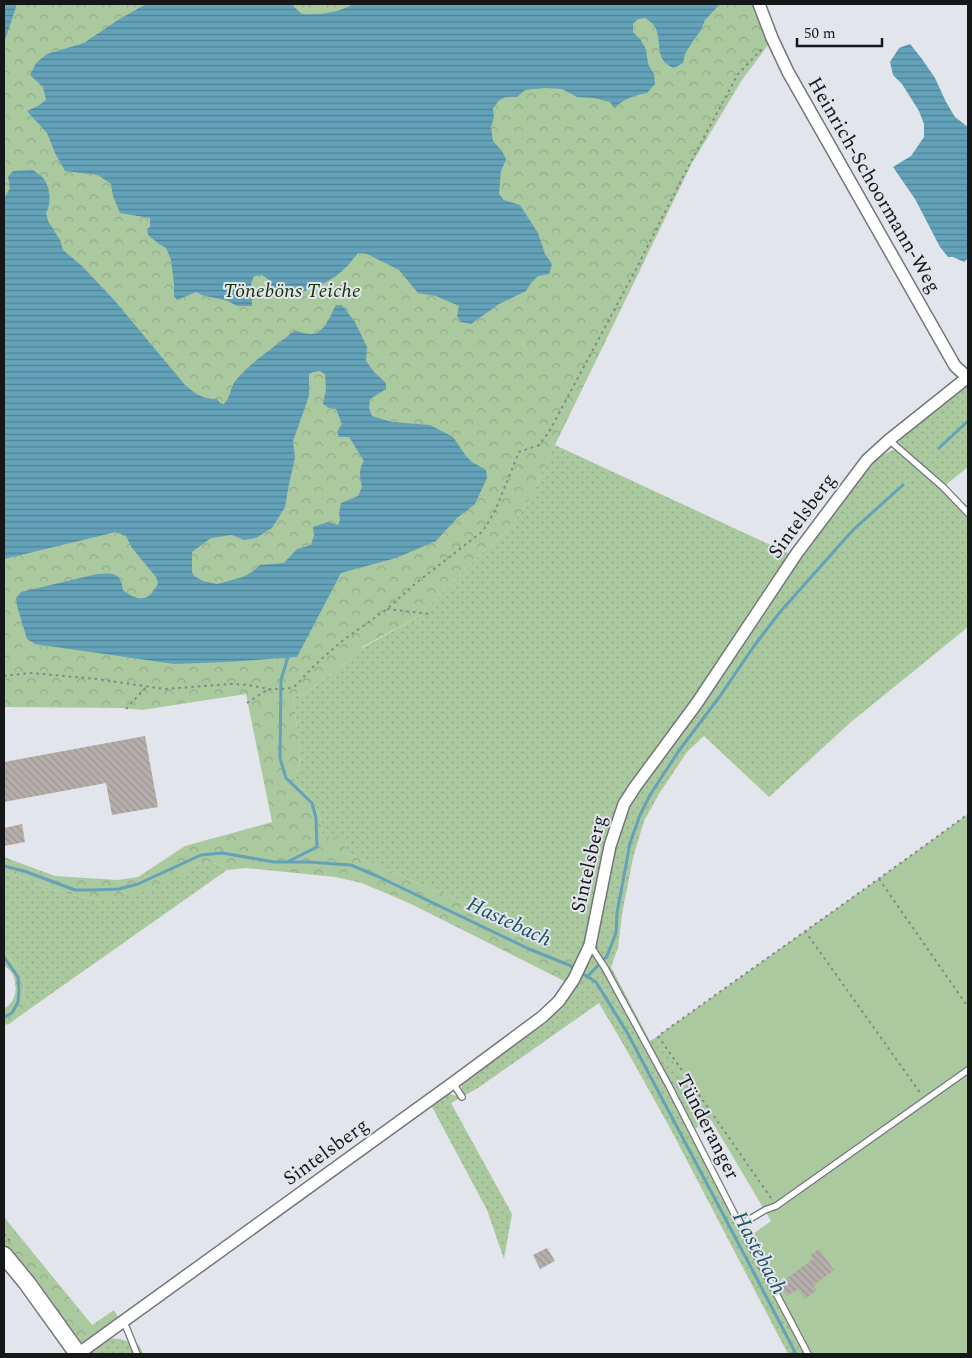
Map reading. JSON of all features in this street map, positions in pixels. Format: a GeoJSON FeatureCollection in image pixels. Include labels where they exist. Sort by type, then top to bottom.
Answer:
{"type":"FeatureCollection","features":[{"type":"Feature","properties":{"kind":"main road"},"geometry":{"type":"LineString","coordinates":[[4,1255],[27,1283],[78,1354]]}},
{"type":"Feature","properties":{"kind":"street","name":"Heinrich-Schoormann-Weg"},"geometry":{"type":"LineString","coordinates":[[759,4],[788,72],[955,366],[968,377]]}},
{"type":"Feature","properties":{"kind":"street","name":"Sintelsberg"},"geometry":{"type":"LineString","coordinates":[[78,1354],[453,1083],[542,1017],[559,1001],[574,980],[590,945],[610,846],[624,804],[635,787],[697,703],[797,553],[867,460],[968,377]]}},
{"type":"Feature","properties":{"kind":"lane"},"geometry":{"type":"LineString","coordinates":[[889,440],[943,487],[968,513]]}},
{"type":"Feature","properties":{"kind":"lane","name":"Tünderanger"},"geometry":{"type":"LineString","coordinates":[[590,945],[605,968],[669,1086],[808,1354]]}},
{"type":"Feature","properties":{"kind":"lane"},"geometry":{"type":"LineString","coordinates":[[740,1225],[765,1210],[776,1206],[968,1070]]}},
{"type":"Feature","properties":{"kind":"lane"},"geometry":{"type":"LineString","coordinates":[[453,1083],[462,1097]]}},
{"type":"Feature","properties":{"kind":"lane"},"geometry":{"type":"LineString","coordinates":[[123,1321],[137,1354]]}},
{"type":"Feature","properties":{"kind":"path"},"geometry":{"type":"LineString","coordinates":[[4,676],[30,673],[97,679],[164,689],[231,684],[268,689],[287,689],[295,686],[342,641],[387,609],[416,583],[483,531],[495,511],[519,452],[539,445],[550,432],[738,74],[772,38]]}},
{"type":"Feature","properties":{"kind":"path"},"geometry":{"type":"LineString","coordinates":[[387,609],[430,614]]}},
{"type":"Feature","properties":{"kind":"path"},"geometry":{"type":"LineString","coordinates":[[126,709],[146,686]]}},
{"type":"Feature","properties":{"kind":"path"},"geometry":{"type":"LineString","coordinates":[[247,703],[268,689]]}},
{"type":"Feature","properties":{"kind":"path"},"geometry":{"type":"LineString","coordinates":[[776,1206],[658,1036],[968,814]]}},
{"type":"Feature","properties":{"kind":"path"},"geometry":{"type":"LineString","coordinates":[[879,879],[968,1007]]}},
{"type":"Feature","properties":{"kind":"path"},"geometry":{"type":"LineString","coordinates":[[805,931],[925,1100]]}},
{"type":"Feature","properties":{"kind":"green space","name":"Töneböns Teiche"},"geometry":{"type":"Polygon","coordinates":[[[4,4],[757,4],[771,41],[742,80],[691,165],[529,501],[506,532],[482,553],[418,617],[362,647],[363,650],[300,697],[298,692],[293,697],[300,753],[299,767],[293,778],[316,805],[321,820],[322,837],[345,838],[347,853],[484,911],[481,919],[537,945],[577,958],[566,982],[411,904],[362,883],[335,877],[246,868],[227,870],[219,864],[204,862],[191,866],[181,875],[147,890],[124,897],[99,900],[50,889],[19,876],[4,874],[4,857],[55,876],[118,880],[138,877],[185,846],[272,822],[246,694],[142,710],[122,708],[4,707],[4,4]]]}},
{"type":"Feature","properties":{"kind":"green space"},"geometry":{"type":"Polygon","coordinates":[[[968,384],[968,467],[943,487],[968,513],[968,627],[851,722],[769,797],[704,736],[687,752],[659,794],[644,821],[633,858],[622,914],[618,948],[611,967],[650,1041],[658,1036],[711,1120],[692,1130],[808,1354],[788,1354],[670,1128],[599,1003],[478,1088],[451,1103],[512,1214],[504,1259],[487,1210],[431,1105],[446,1093],[461,1097],[462,1081],[565,1003],[579,981],[618,832],[638,790],[821,528],[878,457],[897,448],[901,436],[968,384]]]}},
{"type":"Feature","properties":{"kind":"green space"},"geometry":{"type":"Polygon","coordinates":[[[555,445],[790,554],[698,691],[632,783],[588,936],[577,958],[537,945],[481,919],[484,911],[347,853],[345,848],[322,837],[321,820],[316,805],[293,778],[299,767],[300,753],[293,697],[298,691],[300,697],[363,650],[362,648],[418,617],[482,553],[506,532],[529,501],[555,445]]]}},
{"type":"Feature","properties":{"kind":"green space"},"geometry":{"type":"Polygon","coordinates":[[[968,814],[968,1354],[808,1354],[747,1238],[771,1221],[658,1036],[968,814]]]}},
{"type":"Feature","properties":{"kind":"green space"},"geometry":{"type":"Polygon","coordinates":[[[204,862],[219,864],[227,870],[31,1008],[23,997],[22,973],[4,951],[4,874],[19,876],[50,889],[99,900],[180,875],[191,866],[204,862]]]}},
{"type":"Feature","properties":{"kind":"green space"},"geometry":{"type":"Polygon","coordinates":[[[4,951],[22,973],[23,997],[31,1008],[9,1024],[4,1025],[4,1008],[12,1002],[16,988],[12,973],[4,964],[4,951]]]}},
{"type":"Feature","properties":{"kind":"green space"},"geometry":{"type":"Polygon","coordinates":[[[4,1217],[92,1325],[114,1310],[118,1317],[89,1346],[78,1354],[4,1255],[4,1217]]]}},
{"type":"Feature","properties":{"kind":"green space"},"geometry":{"type":"Polygon","coordinates":[[[107,1338],[120,1339],[139,1345],[143,1354],[78,1354],[107,1338]]]}},
{"type":"Feature","properties":{"kind":"water"},"geometry":{"type":"Polygon","coordinates":[[[4,4],[17,4],[4,43],[4,4]]]}},
{"type":"Feature","properties":{"kind":"water","name":"Töneböns Teiche"},"geometry":{"type":"Polygon","coordinates":[[[146,4],[293,4],[302,14],[322,14],[353,4],[720,4],[705,20],[701,30],[685,54],[683,63],[674,68],[667,64],[660,53],[658,35],[652,23],[646,18],[638,19],[633,24],[633,32],[646,49],[648,64],[654,74],[655,84],[647,93],[629,98],[614,108],[610,102],[594,98],[577,97],[562,89],[545,88],[525,90],[517,97],[505,97],[497,102],[493,109],[494,117],[491,127],[493,141],[506,159],[501,171],[499,194],[504,200],[520,205],[538,233],[545,254],[552,264],[549,274],[538,276],[526,291],[499,304],[471,324],[461,322],[457,316],[459,306],[436,296],[418,293],[399,270],[367,254],[358,253],[336,276],[314,288],[299,292],[277,292],[272,289],[269,280],[262,275],[254,276],[248,293],[252,299],[252,306],[237,306],[228,301],[196,292],[177,300],[174,296],[171,260],[166,248],[148,235],[147,229],[150,227],[150,218],[120,213],[113,196],[111,184],[98,175],[65,171],[47,133],[27,111],[46,100],[43,87],[30,75],[36,63],[47,54],[84,43],[146,4]]]}},
{"type":"Feature","properties":{"kind":"water"},"geometry":{"type":"Polygon","coordinates":[[[910,44],[935,78],[955,117],[968,127],[968,258],[964,262],[948,257],[940,247],[915,199],[893,167],[911,156],[924,137],[924,124],[919,111],[902,84],[893,75],[890,62],[899,48],[910,44]]]}},
{"type":"Feature","properties":{"kind":"water","name":"Töneböns Teiche"},"geometry":{"type":"Polygon","coordinates":[[[33,170],[43,178],[49,195],[46,213],[48,221],[60,240],[63,250],[82,266],[115,301],[185,385],[203,397],[217,399],[220,403],[224,404],[236,380],[256,360],[294,331],[310,334],[319,331],[326,324],[336,305],[342,305],[355,322],[367,347],[366,361],[386,383],[386,389],[370,399],[369,408],[372,416],[392,422],[430,425],[453,437],[472,462],[486,470],[487,478],[475,504],[457,518],[436,541],[396,558],[341,573],[297,657],[174,664],[35,644],[27,639],[17,606],[16,598],[21,592],[97,574],[111,574],[118,577],[123,590],[128,594],[143,598],[151,594],[158,583],[156,577],[132,548],[126,536],[116,532],[4,559],[4,199],[10,188],[8,177],[13,171],[33,170]],[[320,371],[309,374],[309,396],[293,441],[295,458],[285,507],[272,528],[256,538],[244,540],[232,535],[211,538],[192,552],[192,572],[194,576],[203,581],[217,584],[243,577],[260,565],[284,563],[297,549],[311,545],[314,535],[313,527],[328,522],[338,525],[341,503],[358,496],[362,487],[360,471],[364,461],[349,437],[339,437],[337,432],[342,424],[336,409],[329,408],[323,404],[326,389],[325,374],[320,371]]]}},
{"type":"Feature","properties":{"kind":"building"},"geometry":{"type":"Polygon","coordinates":[[[145,736],[158,807],[112,815],[106,783],[4,802],[4,762],[145,736]]]}},
{"type":"Feature","properties":{"kind":"building"},"geometry":{"type":"Polygon","coordinates":[[[22,824],[25,842],[4,846],[4,828],[22,824]]]}},
{"type":"Feature","properties":{"kind":"building"},"geometry":{"type":"Polygon","coordinates":[[[547,1248],[555,1261],[540,1269],[533,1255],[547,1248]]]}},
{"type":"Feature","properties":{"kind":"building"},"geometry":{"type":"Polygon","coordinates":[[[819,1249],[834,1270],[813,1286],[817,1290],[805,1299],[798,1289],[787,1296],[779,1284],[813,1259],[811,1255],[819,1249]]]}},
{"type":"Feature","properties":{"kind":"waterway"},"geometry":{"type":"LineString","coordinates":[[939,448],[968,421]]}},
{"type":"Feature","properties":{"kind":"waterway"},"geometry":{"type":"LineString","coordinates":[[587,977],[607,956],[616,933],[617,913],[630,843],[640,815],[650,795],[678,752],[780,612],[853,530],[903,485]]}},
{"type":"Feature","properties":{"kind":"waterway"},"geometry":{"type":"LineString","coordinates":[[288,657],[281,680],[280,758],[286,778],[312,803],[316,818],[317,847],[289,861]]}},
{"type":"Feature","properties":{"kind":"waterway","name":"Hastebach"},"geometry":{"type":"LineString","coordinates":[[4,866],[24,871],[75,890],[94,890],[119,889],[138,884],[201,855],[222,853],[274,862],[351,865],[529,949],[569,965],[596,982],[628,1034],[796,1354]]}},
{"type":"Feature","properties":{"kind":"waterway","name":"Hastebach"},"geometry":{"type":"LineString","coordinates":[[4,957],[18,977],[19,990],[18,1002],[12,1013],[4,1017]]}}]}
